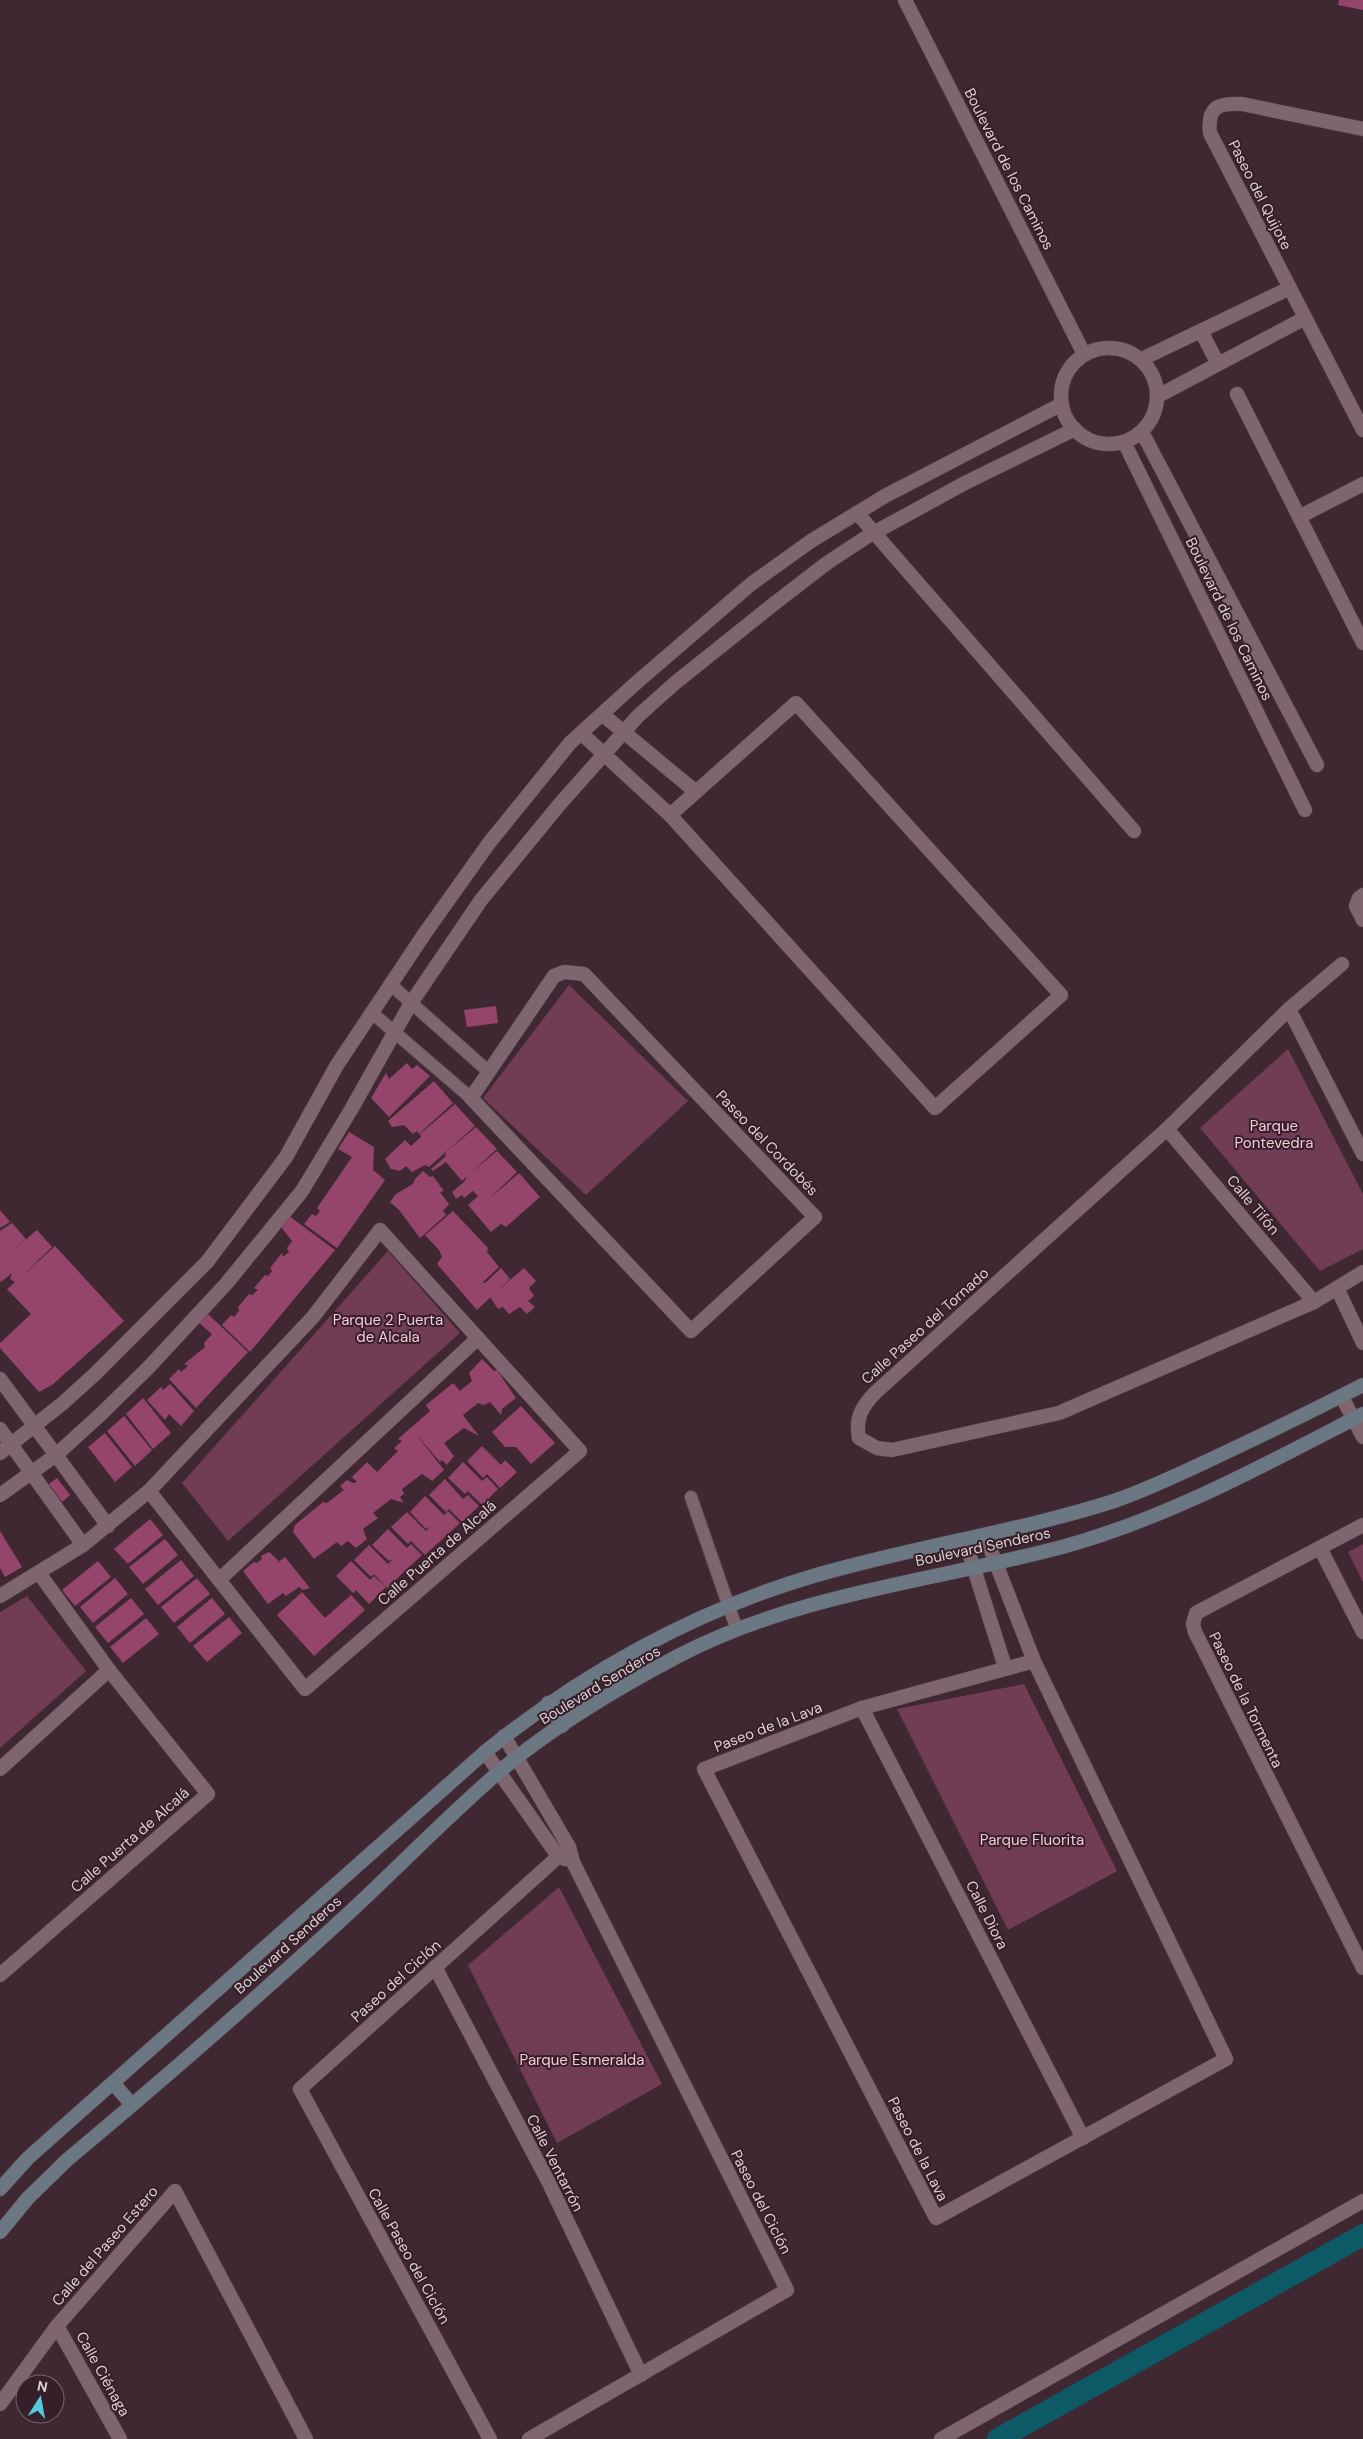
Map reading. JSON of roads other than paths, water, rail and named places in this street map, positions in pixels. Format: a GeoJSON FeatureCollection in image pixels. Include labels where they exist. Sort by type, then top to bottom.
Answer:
{"type":"FeatureCollection","features":[{"type":"Feature","properties":{"kind":"main road","name":"Boulevard Senderos"},"geometry":{"type":"LineString","coordinates":[[0,2189],[28,2158],[114,2084],[296,1918],[439,1794],[484,1752],[548,1703],[608,1665],[674,1631],[728,1607],[809,1577],[904,1552],[1049,1520],[1117,1500],[1179,1475],[1342,1396],[1362,1390]]}},
{"type":"Feature","properties":{"kind":"main road","name":"Boulevard Senderos"},"geometry":{"type":"LineString","coordinates":[[0,2232],[28,2198],[67,2160],[337,1924],[499,1772],[562,1726],[682,1654],[737,1630],[831,1598],[1066,1546],[1156,1515],[1233,1481],[1358,1417]]}},
{"type":"Feature","properties":{"kind":"main road"},"geometry":{"type":"LineString","coordinates":[[548,1703],[562,1726]]}},
{"type":"Feature","properties":{"kind":"main road"},"geometry":{"type":"LineString","coordinates":[[114,2084],[132,2105]]}},
{"type":"Feature","properties":{"kind":"street","name":"Boulevard de los Caminos"},"geometry":{"type":"LineString","coordinates":[[905,0],[1084,354]]}},
{"type":"Feature","properties":{"kind":"street","name":"Paseo del Quijote"},"geometry":{"type":"LineString","coordinates":[[1363,129],[1242,104],[1222,104],[1213,111],[1209,122],[1210,133],[1363,430]]}},
{"type":"Feature","properties":{"kind":"street"},"geometry":{"type":"LineString","coordinates":[[1142,359],[1290,288]]}},
{"type":"Feature","properties":{"kind":"street"},"geometry":{"type":"LineString","coordinates":[[1158,396],[1305,318]]}},
{"type":"Feature","properties":{"kind":"street"},"geometry":{"type":"LineString","coordinates":[[1202,331],[1218,364]]}},
{"type":"Feature","properties":{"kind":"street"},"geometry":{"type":"LineString","coordinates":[[1104,347],[1124,349],[1142,359],[1154,376],[1158,396],[1154,416],[1142,432],[1124,442],[1100,444],[1079,434],[1064,416],[1060,392],[1068,370],[1084,354],[1104,347]]}},
{"type":"Feature","properties":{"kind":"street"},"geometry":{"type":"LineString","coordinates":[[1237,394],[1363,642]]}},
{"type":"Feature","properties":{"kind":"street"},"geometry":{"type":"LineString","coordinates":[[6,1449],[95,1374],[208,1262],[286,1157],[337,1064],[390,984],[489,843],[534,786],[581,733],[751,584],[811,541],[884,496],[1062,404]]}},
{"type":"Feature","properties":{"kind":"street"},"geometry":{"type":"LineString","coordinates":[[0,1495],[56,1456],[162,1353],[226,1284],[302,1191],[411,1004],[482,900],[623,732],[675,684],[827,563],[873,533],[965,482],[1075,429]]}},
{"type":"Feature","properties":{"kind":"street","name":"Boulevard de los Caminos"},"geometry":{"type":"LineString","coordinates":[[1142,432],[1317,764]]}},
{"type":"Feature","properties":{"kind":"street","name":"Boulevard de los Caminos"},"geometry":{"type":"LineString","coordinates":[[1124,442],[1305,810]]}},
{"type":"Feature","properties":{"kind":"street"},"geometry":{"type":"LineString","coordinates":[[1299,517],[1363,484]]}},
{"type":"Feature","properties":{"kind":"street"},"geometry":{"type":"LineString","coordinates":[[857,513],[1134,830]]}},
{"type":"Feature","properties":{"kind":"street"},"geometry":{"type":"LineString","coordinates":[[581,733],[670,815],[935,1108],[1061,995],[796,703],[670,815]]}},
{"type":"Feature","properties":{"kind":"street"},"geometry":{"type":"LineString","coordinates":[[602,714],[696,792]]}},
{"type":"Feature","properties":{"kind":"street"},"geometry":{"type":"LineString","coordinates":[[1363,894],[1356,906],[1363,920]]}},
{"type":"Feature","properties":{"kind":"street","name":"Calle Paseo del Tornado"},"geometry":{"type":"LineString","coordinates":[[1342,964],[1289,1009],[1167,1130],[876,1392],[864,1404],[858,1418],[859,1438],[877,1448],[892,1450],[1059,1413],[1314,1302],[1362,1276]]}},
{"type":"Feature","properties":{"kind":"street","name":"Paseo del Cordobés"},"geometry":{"type":"LineString","coordinates":[[564,972],[584,974],[816,1218],[690,1332],[471,1098],[554,976],[564,972]]}},
{"type":"Feature","properties":{"kind":"street"},"geometry":{"type":"LineString","coordinates":[[1289,1009],[1363,1154]]}},
{"type":"Feature","properties":{"kind":"street","name":"Calle Tifón"},"geometry":{"type":"LineString","coordinates":[[1167,1130],[1314,1302]]}},
{"type":"Feature","properties":{"kind":"street","name":"Calle Puerta de Alcalá"},"geometry":{"type":"LineString","coordinates":[[0,1596],[83,1545],[148,1491],[313,1317],[380,1230],[580,1451],[305,1689],[148,1491]]}},
{"type":"Feature","properties":{"kind":"street"},"geometry":{"type":"LineString","coordinates":[[1337,1288],[1363,1343]]}},
{"type":"Feature","properties":{"kind":"street"},"geometry":{"type":"LineString","coordinates":[[220,1580],[478,1338]]}},
{"type":"Feature","properties":{"kind":"street"},"geometry":{"type":"LineString","coordinates":[[0,1379],[108,1526]]}},
{"type":"Feature","properties":{"kind":"street"},"geometry":{"type":"LineString","coordinates":[[1342,1396],[1358,1417],[1363,1437]]}},
{"type":"Feature","properties":{"kind":"street"},"geometry":{"type":"LineString","coordinates":[[0,1429],[6,1449],[32,1473],[83,1545]]}},
{"type":"Feature","properties":{"kind":"street","name":"Paseo de la Tormenta"},"geometry":{"type":"LineString","coordinates":[[1363,1525],[1196,1613],[1193,1624],[1195,1632],[1363,1968]]}},
{"type":"Feature","properties":{"kind":"street","name":"Paseo de la Lava"},"geometry":{"type":"LineString","coordinates":[[985,1535],[1034,1661],[1226,2059],[936,2218],[704,1769],[862,1708],[1005,1667],[1034,1661]]}},
{"type":"Feature","properties":{"kind":"street"},"geometry":{"type":"LineString","coordinates":[[965,1540],[1005,1667]]}},
{"type":"Feature","properties":{"kind":"street"},"geometry":{"type":"LineString","coordinates":[[1320,1548],[1363,1632]]}},
{"type":"Feature","properties":{"kind":"street","name":"Calle Puerta de Alcalá"},"geometry":{"type":"LineString","coordinates":[[0,1975],[208,1794],[109,1670],[39,1573]]}},
{"type":"Feature","properties":{"kind":"street"},"geometry":{"type":"LineString","coordinates":[[0,1769],[109,1670]]}},
{"type":"Feature","properties":{"kind":"street","name":"Calle Diora"},"geometry":{"type":"LineString","coordinates":[[862,1708],[1083,2138]]}},
{"type":"Feature","properties":{"kind":"street","name":"Paseo del Ciclón"},"geometry":{"type":"LineString","coordinates":[[504,1736],[569,1846],[572,1862],[786,2290],[529,2439]]}},
{"type":"Feature","properties":{"kind":"street"},"geometry":{"type":"LineString","coordinates":[[484,1752],[558,1856],[572,1862]]}},
{"type":"Feature","properties":{"kind":"street","name":"Paseo del Ciclón"},"geometry":{"type":"LineString","coordinates":[[300,2089],[569,1846]]}},
{"type":"Feature","properties":{"kind":"street","name":"Calle Ventarrón"},"geometry":{"type":"LineString","coordinates":[[435,1967],[547,2180],[641,2375]]}},
{"type":"Feature","properties":{"kind":"street","name":"Calle Paseo del Ciclón"},"geometry":{"type":"LineString","coordinates":[[300,2089],[490,2439]]}},
{"type":"Feature","properties":{"kind":"street","name":"Calle del Paseo Estero"},"geometry":{"type":"LineString","coordinates":[[0,2404],[57,2326],[175,2191],[306,2439]]}},
{"type":"Feature","properties":{"kind":"street"},"geometry":{"type":"LineString","coordinates":[[941,2439],[1363,2201]]}},
{"type":"Feature","properties":{"kind":"street","name":"Calle Ciénaga"},"geometry":{"type":"LineString","coordinates":[[57,2326],[120,2439]]}},
{"type":"Feature","properties":{"kind":"lane"},"geometry":{"type":"LineString","coordinates":[[390,984],[489,1072]]}},
{"type":"Feature","properties":{"kind":"lane"},"geometry":{"type":"LineString","coordinates":[[371,1012],[471,1098]]}},
{"type":"Feature","properties":{"kind":"lane"},"geometry":{"type":"LineString","coordinates":[[690,1497],[737,1630]]}},
{"type":"Feature","properties":{"kind":"waterway"},"geometry":{"type":"LineString","coordinates":[[998,2439],[1363,2235]]}},
{"type":"Feature","properties":{"kind":"park label","name":"Parque Pontevedra"},"geometry":{"type":"Point","coordinates":[1274,1134]}},
{"type":"Feature","properties":{"kind":"park label","name":"Parque 2 Puerta de Alcala"},"geometry":{"type":"Point","coordinates":[388,1328]}},
{"type":"Feature","properties":{"kind":"park label","name":"Parque Fluorita"},"geometry":{"type":"Point","coordinates":[1032,1840]}},
{"type":"Feature","properties":{"kind":"park label","name":"Parque Esmeralda"},"geometry":{"type":"Point","coordinates":[582,2060]}}]}
